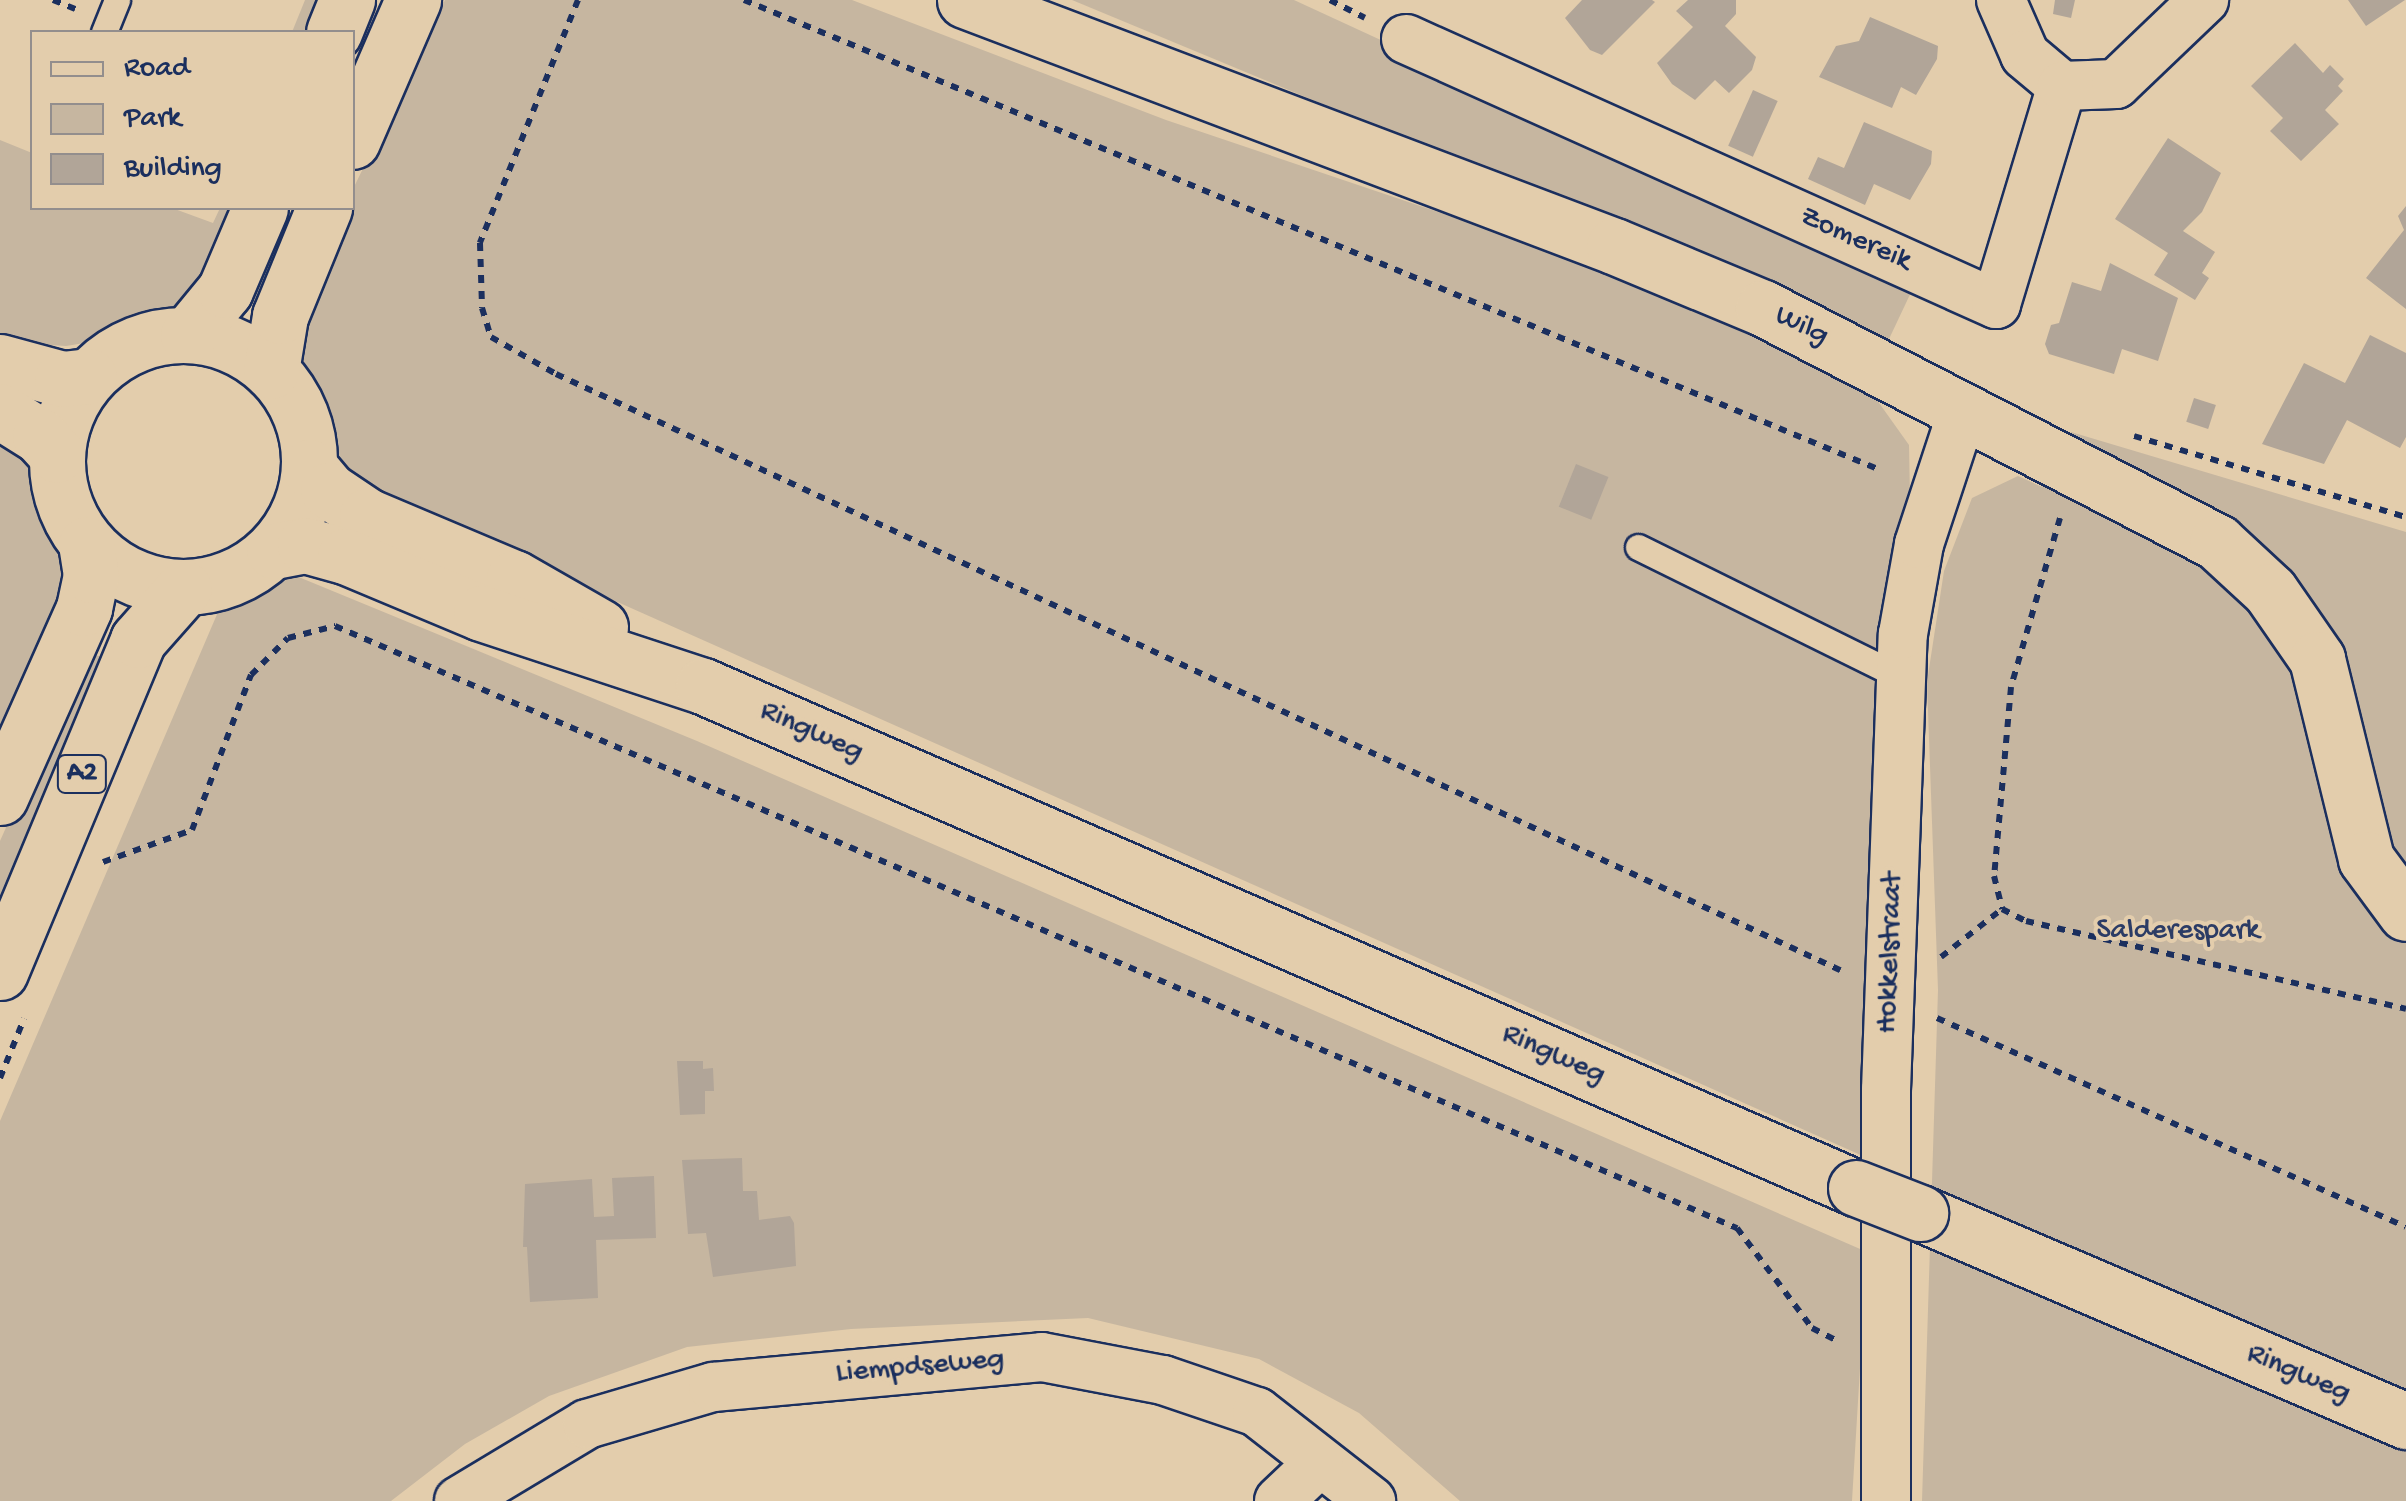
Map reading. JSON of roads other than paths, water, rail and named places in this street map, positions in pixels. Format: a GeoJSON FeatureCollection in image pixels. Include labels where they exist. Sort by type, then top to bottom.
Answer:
{"type":"FeatureCollection","features":[{"type":"Feature","properties":{"kind":"main road"},"geometry":{"type":"LineString","coordinates":[[335,30],[347,0]]}},
{"type":"Feature","properties":{"kind":"main road"},"geometry":{"type":"LineString","coordinates":[[355,133],[413,0]]}},
{"type":"Feature","properties":{"kind":"main road","name":"Wilg"},"geometry":{"type":"LineString","coordinates":[[965,0],[1614,246],[1762,308],[2218,542],[2270,590],[2317,659],[2366,859],[2406,913]]}},
{"type":"Feature","properties":{"kind":"main road"},"geometry":{"type":"LineString","coordinates":[[188,335],[225,290],[259,210]]}},
{"type":"Feature","properties":{"kind":"main road"},"geometry":{"type":"LineString","coordinates":[[271,371],[280,316],[323,210]]}},
{"type":"Feature","properties":{"kind":"main road"},"geometry":{"type":"LineString","coordinates":[[188,335],[220,338],[247,350],[271,371],[290,393],[303,424],[309,467],[305,501],[293,527],[274,551],[234,576],[184,588],[148,582],[115,568],[86,544],[67,516],[58,482],[57,455],[68,407],[89,376],[136,345],[188,335]]}},
{"type":"Feature","properties":{"kind":"main road"},"geometry":{"type":"LineString","coordinates":[[0,362],[62,379],[89,376]]}},
{"type":"Feature","properties":{"kind":"main road"},"geometry":{"type":"LineString","coordinates":[[0,411],[40,436],[57,455]]}},
{"type":"Feature","properties":{"kind":"main road","name":"Ringweg"},"geometry":{"type":"LineString","coordinates":[[309,467],[328,490],[368,516],[514,578],[703,686]]}},
{"type":"Feature","properties":{"kind":"main road","name":"A2"},"geometry":{"type":"LineString","coordinates":[[0,797],[84,608],[91,574],[86,544]]}},
{"type":"Feature","properties":{"kind":"main road","name":"Ringweg"},"geometry":{"type":"LineString","coordinates":[[274,551],[305,545],[345,556],[481,613],[703,686],[1856,1188],[2406,1421]]}},
{"type":"Feature","properties":{"kind":"main road","name":"A2"},"geometry":{"type":"LineString","coordinates":[[14,990],[138,640],[162,608],[184,588]]}},
{"type":"Feature","properties":{"kind":"street"},"geometry":{"type":"LineString","coordinates":[[2001,0],[2025,55],[2062,86],[2116,84],[2204,0]]}},
{"type":"Feature","properties":{"kind":"street","name":"Zomereik"},"geometry":{"type":"LineString","coordinates":[[1406,38],[1996,304],[2062,86]]}},
{"type":"Feature","properties":{"kind":"street","name":"Hokkelstraat"},"geometry":{"type":"LineString","coordinates":[[1886,1501],[1886,1090],[1902,634],[1920,544],[1962,412]]}},
{"type":"Feature","properties":{"kind":"street","name":"Liempdseweg"},"geometry":{"type":"LineString","coordinates":[[459,1501],[587,1424],[713,1387],[1042,1356],[1163,1380],[1256,1412],[1370,1501]]}},
{"type":"Feature","properties":{"kind":"street"},"geometry":{"type":"LineString","coordinates":[[1279,1501],[1319,1463]]}},
{"type":"Feature","properties":{"kind":"lane"},"geometry":{"type":"LineString","coordinates":[[105,30],[117,0]]}},
{"type":"Feature","properties":{"kind":"lane"},"geometry":{"type":"LineString","coordinates":[[1638,547],[1900,677]]}},
{"type":"Feature","properties":{"kind":"park label","name":"Salderespark"},"geometry":{"type":"Point","coordinates":[2178,932]}}]}
